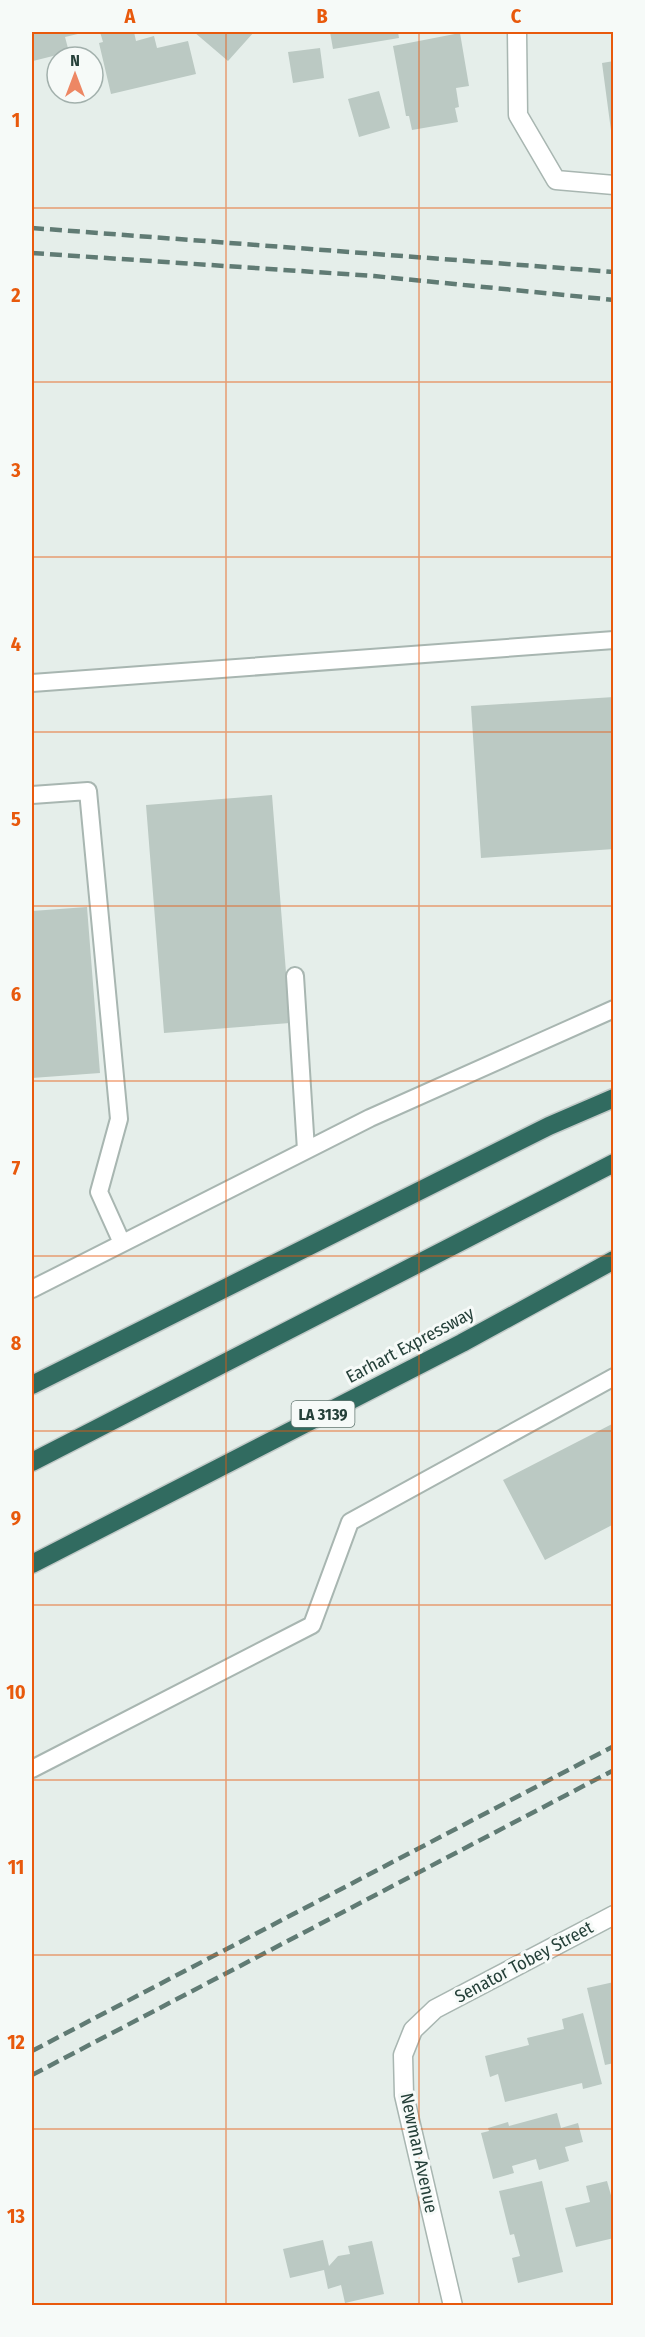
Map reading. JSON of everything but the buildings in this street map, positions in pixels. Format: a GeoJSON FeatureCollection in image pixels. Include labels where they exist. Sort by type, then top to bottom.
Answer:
{"type":"FeatureCollection","features":[{"type":"Feature","properties":{"kind":"highway"},"geometry":{"type":"LineString","coordinates":[[32,1383],[59,1372],[549,1126],[614,1098]]}},
{"type":"Feature","properties":{"kind":"highway"},"geometry":{"type":"LineString","coordinates":[[32,1462],[614,1163]]}},
{"type":"Feature","properties":{"kind":"highway","name":"Earhart Expressway"},"geometry":{"type":"LineString","coordinates":[[32,1564],[462,1343],[614,1260]]}},
{"type":"Feature","properties":{"kind":"street"},"geometry":{"type":"LineString","coordinates":[[517,32],[519,115],[556,180],[614,185]]}},
{"type":"Feature","properties":{"kind":"street","name":"Senator Tobey Street"},"geometry":{"type":"LineString","coordinates":[[435,2009],[614,1915]]}},
{"type":"Feature","properties":{"kind":"street","name":"Newman Avenue"},"geometry":{"type":"LineString","coordinates":[[435,2009],[413,2030],[403,2055],[404,2095],[453,2306]]}},
{"type":"Feature","properties":{"kind":"lane"},"geometry":{"type":"LineString","coordinates":[[32,683],[614,640]]}},
{"type":"Feature","properties":{"kind":"lane"},"geometry":{"type":"LineString","coordinates":[[32,795],[88,791],[119,1119],[99,1192],[122,1243]]}},
{"type":"Feature","properties":{"kind":"lane"},"geometry":{"type":"LineString","coordinates":[[295,976],[306,1150]]}},
{"type":"Feature","properties":{"kind":"lane"},"geometry":{"type":"LineString","coordinates":[[32,1289],[370,1118],[614,1009]]}},
{"type":"Feature","properties":{"kind":"lane"},"geometry":{"type":"LineString","coordinates":[[32,1770],[312,1625],[350,1522],[614,1377]]}},
{"type":"Feature","properties":{"kind":"railway"},"geometry":{"type":"LineString","coordinates":[[32,228],[614,272]]}},
{"type":"Feature","properties":{"kind":"railway"},"geometry":{"type":"LineString","coordinates":[[32,253],[374,276],[614,300]]}},
{"type":"Feature","properties":{"kind":"railway"},"geometry":{"type":"LineString","coordinates":[[32,2051],[614,1746]]}},
{"type":"Feature","properties":{"kind":"railway"},"geometry":{"type":"LineString","coordinates":[[32,2075],[614,1770]]}}]}
